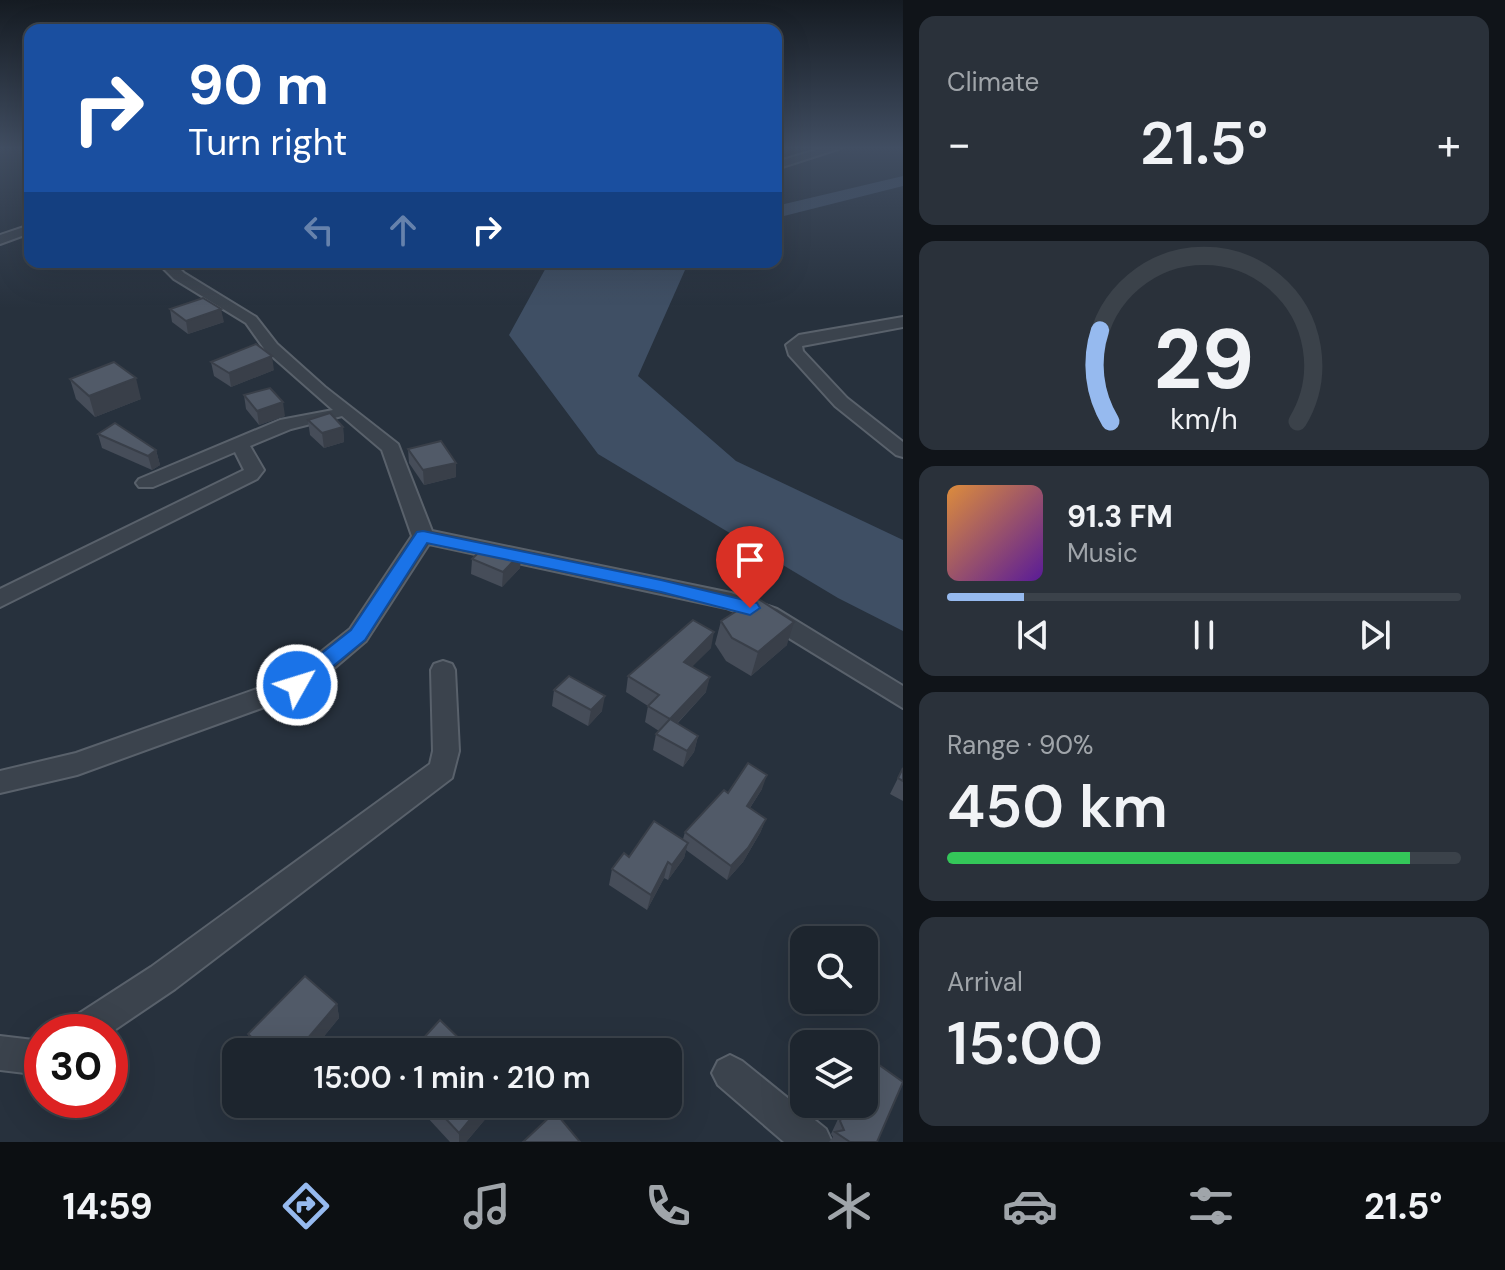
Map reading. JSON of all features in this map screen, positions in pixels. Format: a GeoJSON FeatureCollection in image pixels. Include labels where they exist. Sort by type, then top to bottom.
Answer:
{"type":"FeatureCollection","features":[{"type":"Feature","properties":{"kind":"street"},"geometry":{"type":"LineString","coordinates":[[0,240],[24,231]]}},
{"type":"Feature","properties":{"kind":"street"},"geometry":{"type":"LineString","coordinates":[[170,268],[251,320],[271,347],[319,391],[391,448],[423,536]]}},
{"type":"Feature","properties":{"kind":"street"},"geometry":{"type":"LineString","coordinates":[[903,322],[799,340],[794,345],[795,352],[841,402],[903,451]]}},
{"type":"Feature","properties":{"kind":"street"},"geometry":{"type":"LineString","coordinates":[[146,483],[286,424],[347,412]]}},
{"type":"Feature","properties":{"kind":"street"},"geometry":{"type":"LineString","coordinates":[[0,599],[250,475],[254,470],[239,442]]}},
{"type":"Feature","properties":{"kind":"street"},"geometry":{"type":"LineString","coordinates":[[423,536],[731,601],[769,615],[903,698]]}},
{"type":"Feature","properties":{"kind":"street"},"geometry":{"type":"LineString","coordinates":[[0,782],[77,764],[297,685],[358,635],[423,536]]}},
{"type":"Feature","properties":{"kind":"street"},"geometry":{"type":"LineString","coordinates":[[108,1014],[163,978],[442,770],[446,751],[443,670]]}},
{"type":"Feature","properties":{"kind":"street"},"geometry":{"type":"LineString","coordinates":[[0,1053],[24,1056]]}},
{"type":"Feature","properties":{"kind":"street"},"geometry":{"type":"LineString","coordinates":[[730,1073],[813,1142]]}},
{"type":"Feature","properties":{"kind":"water"},"geometry":{"type":"Polygon","coordinates":[[[546,268],[685,270],[638,376],[736,461],[903,540],[903,631],[838,598],[598,454],[509,335],[546,268]]]}},
{"type":"Feature","properties":{"kind":"building"},"geometry":{"type":"Polygon","coordinates":[[[203,298],[221,309],[186,321],[170,309],[203,298]]]}},
{"type":"Feature","properties":{"kind":"building"},"geometry":{"type":"Polygon","coordinates":[[[256,344],[272,356],[229,373],[211,362],[256,344]]]}},
{"type":"Feature","properties":{"kind":"building"},"geometry":{"type":"Polygon","coordinates":[[[114,362],[136,378],[89,396],[70,379],[114,362]]]}},
{"type":"Feature","properties":{"kind":"building"},"geometry":{"type":"Polygon","coordinates":[[[270,388],[283,402],[257,411],[244,395],[270,388]]]}},
{"type":"Feature","properties":{"kind":"building"},"geometry":{"type":"Polygon","coordinates":[[[330,413],[343,427],[322,433],[308,420],[330,413]]]}},
{"type":"Feature","properties":{"kind":"building"},"geometry":{"type":"Polygon","coordinates":[[[115,423],[156,450],[148,456],[98,434],[115,423]]]}},
{"type":"Feature","properties":{"kind":"building"},"geometry":{"type":"Polygon","coordinates":[[[441,441],[456,463],[423,470],[408,449],[441,441]]]}},
{"type":"Feature","properties":{"kind":"building"},"geometry":{"type":"Polygon","coordinates":[[[487,544],[521,553],[503,572],[472,559],[487,544]]]}},
{"type":"Feature","properties":{"kind":"building"},"geometry":{"type":"Polygon","coordinates":[[[757,598],[794,622],[758,652],[732,638],[721,621],[757,598]]]}},
{"type":"Feature","properties":{"kind":"building"},"geometry":{"type":"Polygon","coordinates":[[[693,620],[714,632],[684,662],[710,677],[670,719],[648,706],[659,695],[628,676],[693,620]]]}},
{"type":"Feature","properties":{"kind":"building"},"geometry":{"type":"Polygon","coordinates":[[[569,676],[605,696],[591,710],[554,690],[569,676]]]}},
{"type":"Feature","properties":{"kind":"building"},"geometry":{"type":"Polygon","coordinates":[[[670,719],[698,736],[687,751],[656,734],[670,719]]]}},
{"type":"Feature","properties":{"kind":"building"},"geometry":{"type":"Polygon","coordinates":[[[748,763],[767,775],[747,806],[766,819],[748,848],[731,866],[685,832],[724,790],[728,793],[748,763]]]}},
{"type":"Feature","properties":{"kind":"building"},"geometry":{"type":"Polygon","coordinates":[[[654,821],[688,843],[672,865],[668,862],[651,895],[612,869],[624,853],[629,857],[654,821]]]}},
{"type":"Feature","properties":{"kind":"building"},"geometry":{"type":"Polygon","coordinates":[[[305,976],[337,1004],[308,1038],[252,1038],[248,1034],[305,976]]]}},
{"type":"Feature","properties":{"kind":"building"},"geometry":{"type":"Polygon","coordinates":[[[440,1020],[459,1038],[424,1038],[440,1020]]]}},
{"type":"Feature","properties":{"kind":"building"},"geometry":{"type":"Polygon","coordinates":[[[878,1064],[903,1082],[877,1142],[850,1142],[835,1132],[844,1130],[841,1118],[878,1118],[878,1064]]]}},
{"type":"Feature","properties":{"kind":"building"},"geometry":{"type":"Polygon","coordinates":[[[445,1118],[471,1118],[459,1133],[445,1118]]]}},
{"type":"Feature","properties":{"kind":"building"},"geometry":{"type":"Polygon","coordinates":[[[549,1118],[560,1118],[580,1142],[523,1142],[549,1118]]]}},
{"type":"Feature","properties":{"kind":"waterway"},"geometry":{"type":"LineString","coordinates":[[782,211],[820,201]]}},
{"type":"Feature","properties":{"kind":"waterway"},"geometry":{"type":"LineString","coordinates":[[633,268],[639,271]]}},
{"type":"Feature","properties":{"kind":"waterway"},"geometry":{"type":"LineString","coordinates":[[619,299],[635,281],[656,268]]}},
{"type":"Feature","properties":{"kind":"route"},"geometry":{"type":"LineString","coordinates":[[297,685],[358,635],[423,536],[731,601],[750,608]]}}]}
